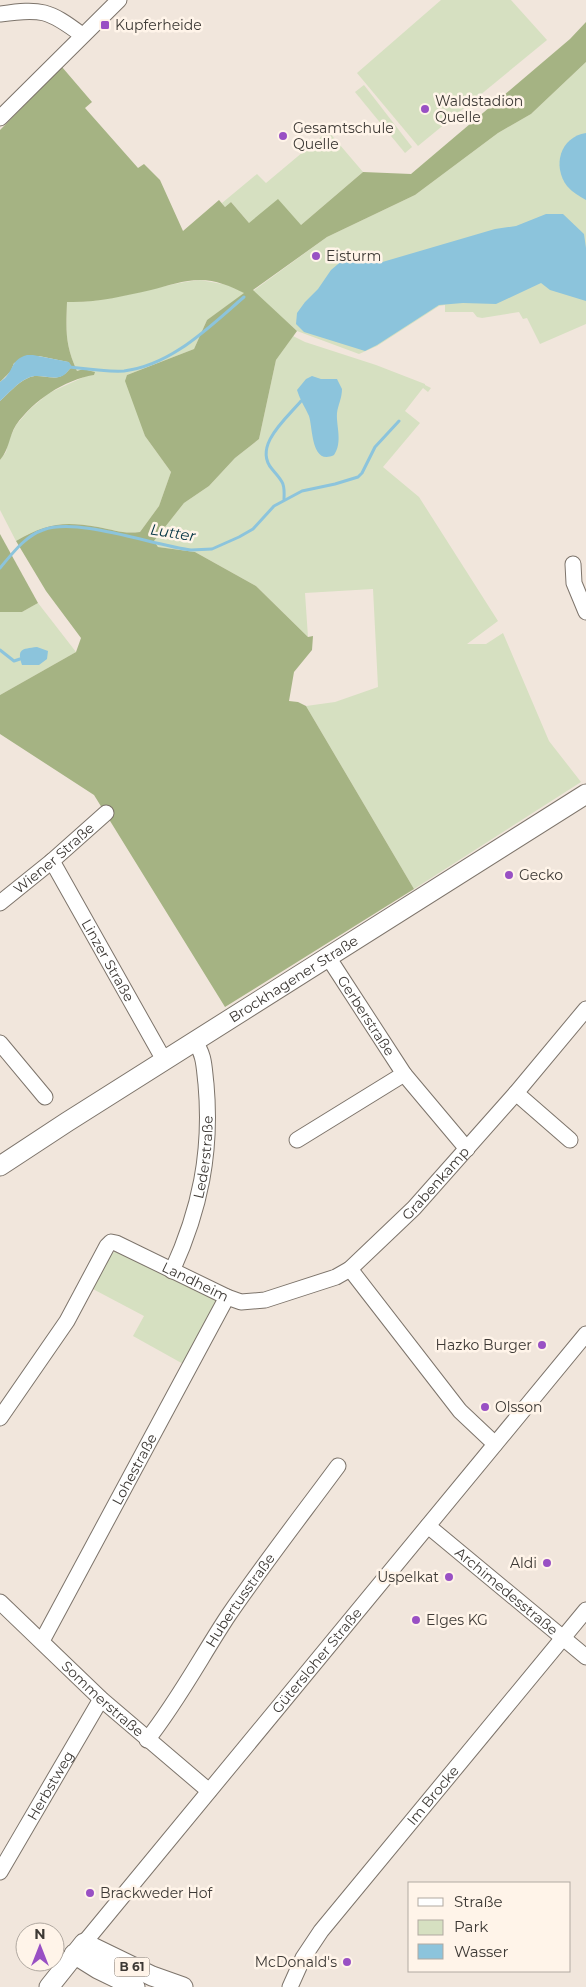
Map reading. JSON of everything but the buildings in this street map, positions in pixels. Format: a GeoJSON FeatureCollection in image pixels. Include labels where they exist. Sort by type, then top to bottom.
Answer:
{"type":"FeatureCollection","features":[{"type":"Feature","properties":{"kind":"main road","name":"Brockhagener Straße"},"geometry":{"type":"LineString","coordinates":[[0,1166],[164,1060],[586,794]]}},
{"type":"Feature","properties":{"kind":"main road","name":"Gütersloher Straße"},"geometry":{"type":"LineString","coordinates":[[49,1987],[79,1948]]}},
{"type":"Feature","properties":{"kind":"main road","name":"B 61"},"geometry":{"type":"LineString","coordinates":[[79,1948],[98,1969],[135,1987]]}},
{"type":"Feature","properties":{"kind":"main road","name":"B 61"},"geometry":{"type":"LineString","coordinates":[[79,1948],[183,1987]]}},
{"type":"Feature","properties":{"kind":"main road","name":"B 61"},"geometry":{"type":"LineString","coordinates":[[109,1987],[126,1987]]}},
{"type":"Feature","properties":{"kind":"street"},"geometry":{"type":"LineString","coordinates":[[0,118],[119,0]]}},
{"type":"Feature","properties":{"kind":"street"},"geometry":{"type":"LineString","coordinates":[[5,9],[46,12],[61,19],[82,35]]}},
{"type":"Feature","properties":{"kind":"street"},"geometry":{"type":"LineString","coordinates":[[573,564],[574,583],[586,612]]}},
{"type":"Feature","properties":{"kind":"street","name":"Wiener Straße"},"geometry":{"type":"LineString","coordinates":[[0,903],[52,861],[106,813]]}},
{"type":"Feature","properties":{"kind":"street","name":"Linzer Straße"},"geometry":{"type":"LineString","coordinates":[[52,861],[164,1060]]}},
{"type":"Feature","properties":{"kind":"street","name":"Gerberstraße"},"geometry":{"type":"LineString","coordinates":[[328,957],[404,1074],[467,1149]]}},
{"type":"Feature","properties":{"kind":"street","name":"Grabenkamp"},"geometry":{"type":"LineString","coordinates":[[350,1269],[414,1208],[516,1093],[586,1009]]}},
{"type":"Feature","properties":{"kind":"street","name":"Lederstraße"},"geometry":{"type":"LineString","coordinates":[[172,1271],[188,1236],[200,1194],[205,1163],[208,1102],[203,1057],[200,1048],[194,1041]]}},
{"type":"Feature","properties":{"kind":"street"},"geometry":{"type":"LineString","coordinates":[[0,1043],[45,1097]]}},
{"type":"Feature","properties":{"kind":"street"},"geometry":{"type":"LineString","coordinates":[[297,1140],[404,1074]]}},
{"type":"Feature","properties":{"kind":"street"},"geometry":{"type":"LineString","coordinates":[[516,1093],[570,1140]]}},
{"type":"Feature","properties":{"kind":"street","name":"Landheim"},"geometry":{"type":"LineString","coordinates":[[0,1418],[66,1321],[111,1242],[241,1302],[265,1300],[336,1277],[350,1269]]}},
{"type":"Feature","properties":{"kind":"street"},"geometry":{"type":"LineString","coordinates":[[350,1269],[460,1411],[495,1444]]}},
{"type":"Feature","properties":{"kind":"street","name":"Lohestraße"},"geometry":{"type":"LineString","coordinates":[[42,1641],[227,1297]]}},
{"type":"Feature","properties":{"kind":"street","name":"Gütersloher Straße"},"geometry":{"type":"LineString","coordinates":[[79,1948],[586,1334]]}},
{"type":"Feature","properties":{"kind":"street","name":"Hubertusstraße"},"geometry":{"type":"LineString","coordinates":[[147,1740],[173,1706],[192,1672],[242,1595],[338,1466]]}},
{"type":"Feature","properties":{"kind":"street","name":"Archimedesstraße"},"geometry":{"type":"LineString","coordinates":[[428,1526],[586,1657]]}},
{"type":"Feature","properties":{"kind":"street","name":"Sommerstraße"},"geometry":{"type":"LineString","coordinates":[[0,1602],[147,1740],[209,1791]]}},
{"type":"Feature","properties":{"kind":"street","name":"Im Brocke"},"geometry":{"type":"LineString","coordinates":[[290,1987],[300,1963],[321,1932],[586,1610]]}},
{"type":"Feature","properties":{"kind":"street","name":"Herbstweg"},"geometry":{"type":"LineString","coordinates":[[0,1872],[101,1698]]}},
{"type":"Feature","properties":{"kind":"green space","name":"Waldstadion Quelle"},"geometry":{"type":"Polygon","coordinates":[[[441,0],[511,0],[547,40],[418,146],[357,73],[441,0]]]}},
{"type":"Feature","properties":{"kind":"green space"},"geometry":{"type":"Polygon","coordinates":[[[586,22],[586,62],[531,114],[498,133],[415,195],[327,237],[253,290],[297,331],[276,360],[259,439],[235,458],[209,486],[184,503],[154,541],[158,547],[195,552],[256,586],[308,637],[313,636],[312,650],[294,672],[289,701],[298,702],[306,706],[414,889],[225,1007],[94,795],[0,734],[0,695],[76,652],[81,638],[46,591],[16,541],[37,530],[65,524],[86,525],[123,532],[140,532],[159,506],[171,472],[145,436],[125,381],[127,375],[194,349],[207,320],[244,293],[217,282],[194,280],[110,299],[67,302],[67,338],[73,362],[77,371],[83,369],[95,372],[94,375],[61,386],[50,392],[32,407],[16,425],[0,460],[0,401],[17,385],[32,376],[55,378],[64,374],[72,367],[68,362],[39,356],[14,363],[11,371],[0,382],[0,130],[62,67],[92,102],[85,108],[138,168],[144,164],[160,180],[183,231],[219,200],[225,207],[231,202],[249,223],[278,199],[301,225],[363,172],[411,174],[570,39],[586,22]]]}},
{"type":"Feature","properties":{"kind":"green space"},"geometry":{"type":"Polygon","coordinates":[[[586,62],[586,324],[540,344],[527,318],[523,319],[519,312],[482,318],[477,317],[473,312],[445,312],[445,305],[439,306],[377,346],[359,354],[297,331],[253,291],[327,237],[415,195],[498,133],[531,114],[586,62]]]}},
{"type":"Feature","properties":{"kind":"green space"},"geometry":{"type":"Polygon","coordinates":[[[364,85],[412,147],[405,153],[355,92],[364,85]]]}},
{"type":"Feature","properties":{"kind":"green space"},"geometry":{"type":"Polygon","coordinates":[[[328,131],[363,172],[301,225],[249,223],[231,202],[225,207],[222,203],[257,174],[266,183],[328,131]]]}},
{"type":"Feature","properties":{"kind":"green space"},"geometry":{"type":"Polygon","coordinates":[[[200,280],[228,285],[245,293],[207,320],[194,349],[127,375],[145,436],[171,472],[159,506],[140,532],[123,532],[85,525],[64,524],[37,530],[16,541],[0,510],[0,460],[6,452],[16,425],[30,409],[49,393],[86,376],[94,375],[94,372],[83,369],[77,371],[73,362],[67,338],[67,302],[101,300],[200,280]]]}},
{"type":"Feature","properties":{"kind":"green space"},"geometry":{"type":"Polygon","coordinates":[[[293,336],[305,342],[376,365],[431,388],[428,392],[423,388],[405,411],[420,423],[383,467],[419,497],[498,621],[467,644],[486,644],[503,633],[549,741],[581,782],[414,889],[306,706],[335,702],[378,687],[373,589],[305,593],[308,637],[256,586],[195,552],[158,547],[154,541],[184,503],[209,486],[235,458],[259,439],[276,360],[293,336]]]}},
{"type":"Feature","properties":{"kind":"green space"},"geometry":{"type":"Polygon","coordinates":[[[0,534],[38,603],[22,612],[0,612],[0,534]]]}},
{"type":"Feature","properties":{"kind":"green space"},"geometry":{"type":"Polygon","coordinates":[[[38,603],[76,652],[0,695],[0,612],[22,612],[38,603]]]}},
{"type":"Feature","properties":{"kind":"green space"},"geometry":{"type":"Polygon","coordinates":[[[118,1250],[218,1301],[185,1365],[133,1336],[144,1316],[91,1288],[108,1255],[118,1250]]]}},
{"type":"Feature","properties":{"kind":"water"},"geometry":{"type":"Polygon","coordinates":[[[586,133],[586,200],[567,186],[562,178],[560,161],[561,154],[570,140],[586,133]]]}},
{"type":"Feature","properties":{"kind":"water"},"geometry":{"type":"Polygon","coordinates":[[[546,214],[563,214],[584,234],[586,248],[586,301],[550,290],[541,283],[496,304],[463,303],[439,305],[365,351],[304,332],[296,324],[297,313],[305,302],[318,289],[331,270],[344,259],[358,263],[379,263],[495,229],[516,226],[546,214]]]}},
{"type":"Feature","properties":{"kind":"water"},"geometry":{"type":"Polygon","coordinates":[[[27,355],[69,362],[72,367],[65,374],[56,378],[32,376],[17,385],[0,401],[0,382],[5,378],[17,360],[27,355]]]}},
{"type":"Feature","properties":{"kind":"water"},"geometry":{"type":"Polygon","coordinates":[[[312,376],[321,379],[337,379],[342,389],[337,413],[337,450],[334,455],[326,457],[317,451],[309,416],[297,390],[306,379],[312,376]]]}},
{"type":"Feature","properties":{"kind":"water"},"geometry":{"type":"Polygon","coordinates":[[[37,647],[48,651],[47,659],[39,665],[22,665],[20,653],[24,649],[37,647]]]}},
{"type":"Feature","properties":{"kind":"waterway"},"geometry":{"type":"LineString","coordinates":[[70,367],[103,371],[124,371],[158,361],[189,343],[244,297]]}},
{"type":"Feature","properties":{"kind":"waterway"},"geometry":{"type":"LineString","coordinates":[[284,499],[283,485],[267,460],[266,451],[274,432],[301,401]]}},
{"type":"Feature","properties":{"kind":"waterway","name":"Lutter"},"geometry":{"type":"LineString","coordinates":[[0,568],[30,536],[43,530],[58,527],[95,529],[191,550],[212,549],[253,529],[274,506],[302,491],[358,477],[362,473],[375,447],[399,421]]}},
{"type":"Feature","properties":{"kind":"waterway"},"geometry":{"type":"LineString","coordinates":[[0,650],[14,661],[20,659]]}},
{"type":"Feature","properties":{"kind":"place","name":"Kupferheide"},"geometry":{"type":"Point","coordinates":[105,25]}},
{"type":"Feature","properties":{"kind":"place","name":"Waldstadion Quelle"},"geometry":{"type":"Point","coordinates":[425,109]}},
{"type":"Feature","properties":{"kind":"place","name":"Gesamtschule Quelle"},"geometry":{"type":"Point","coordinates":[283,136]}},
{"type":"Feature","properties":{"kind":"place","name":"Eisturm"},"geometry":{"type":"Point","coordinates":[316,256]}},
{"type":"Feature","properties":{"kind":"place","name":"Gecko"},"geometry":{"type":"Point","coordinates":[509,875]}},
{"type":"Feature","properties":{"kind":"place","name":"Hazko Burger"},"geometry":{"type":"Point","coordinates":[542,1345]}},
{"type":"Feature","properties":{"kind":"place","name":"Olsson"},"geometry":{"type":"Point","coordinates":[485,1407]}},
{"type":"Feature","properties":{"kind":"place","name":"Aldi"},"geometry":{"type":"Point","coordinates":[547,1563]}},
{"type":"Feature","properties":{"kind":"place","name":"Uspelkat"},"geometry":{"type":"Point","coordinates":[449,1577]}},
{"type":"Feature","properties":{"kind":"place","name":"Elges KG"},"geometry":{"type":"Point","coordinates":[416,1620]}},
{"type":"Feature","properties":{"kind":"place","name":"Brackweder Hof"},"geometry":{"type":"Point","coordinates":[90,1893]}},
{"type":"Feature","properties":{"kind":"place","name":"McDonald's"},"geometry":{"type":"Point","coordinates":[347,1962]}}]}
